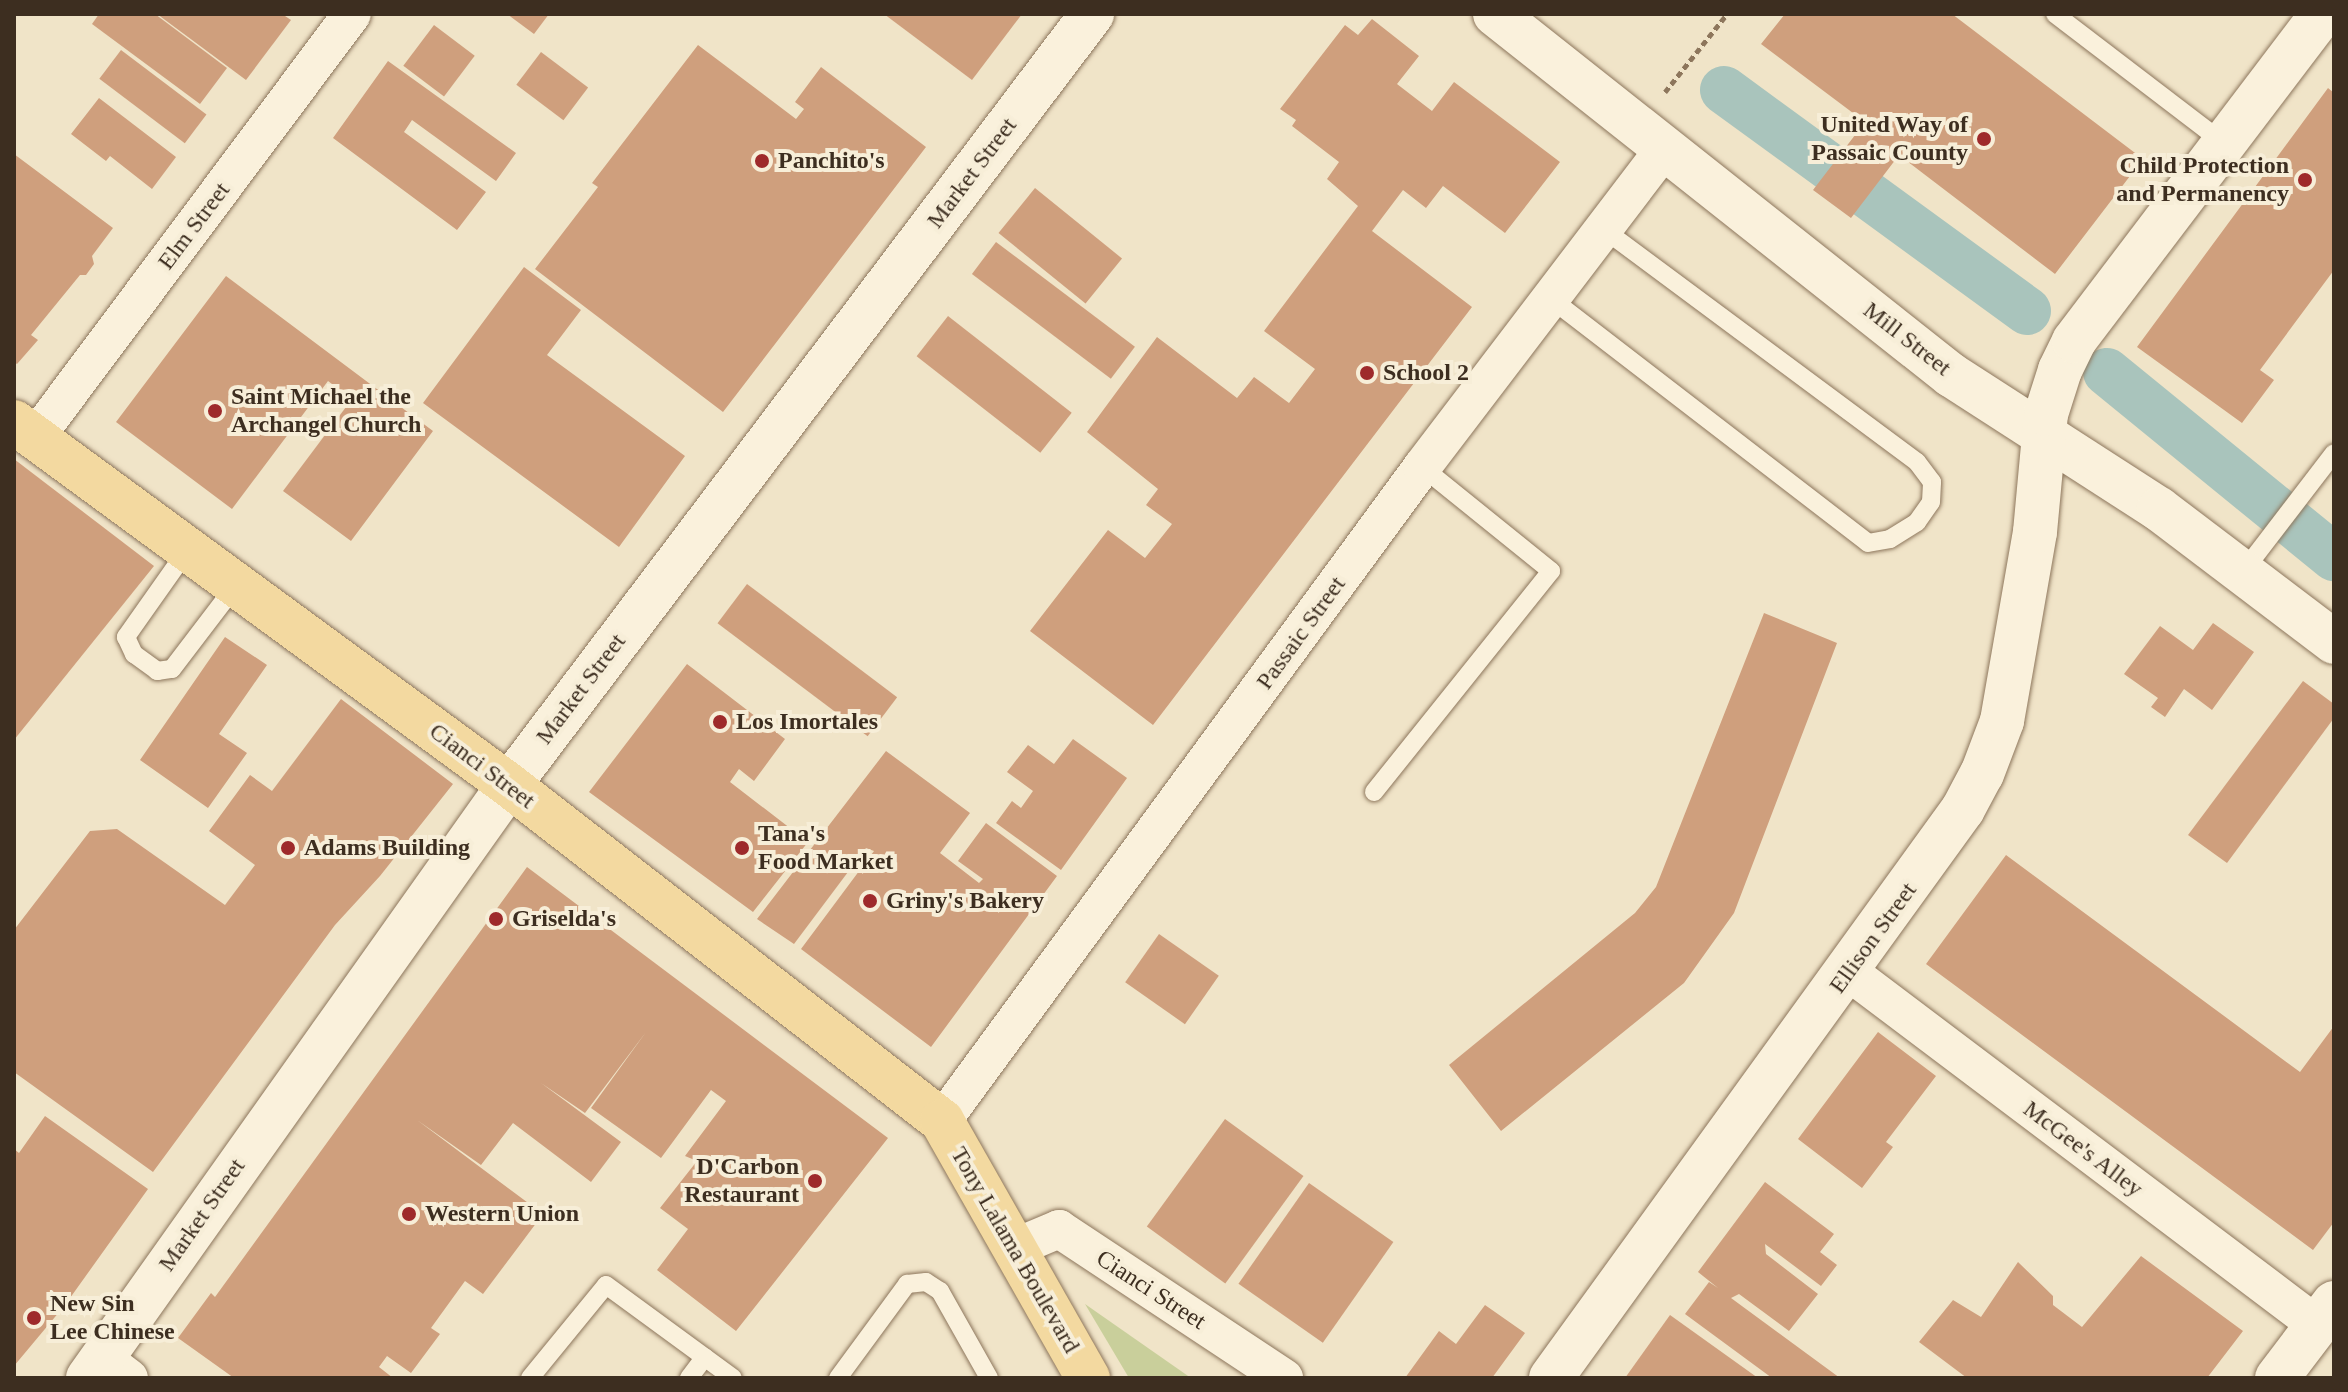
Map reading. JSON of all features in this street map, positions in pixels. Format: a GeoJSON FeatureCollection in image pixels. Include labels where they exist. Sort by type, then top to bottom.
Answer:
{"type":"FeatureCollection","features":[{"type":"Feature","properties":{"kind":"main road","name":"Cianci Street"},"geometry":{"type":"LineString","coordinates":[[25,430],[509,785],[942,1121]]}},
{"type":"Feature","properties":{"kind":"main road","name":"Tony Lalama Boulevard"},"geometry":{"type":"LineString","coordinates":[[942,1121],[1088,1378]]}},
{"type":"Feature","properties":{"kind":"street","name":"Elm Street"},"geometry":{"type":"LineString","coordinates":[[25,430],[352,14]]}},
{"type":"Feature","properties":{"kind":"street","name":"Market Street"},"geometry":{"type":"LineString","coordinates":[[106,1371],[509,785],[1092,14]]}},
{"type":"Feature","properties":{"kind":"street","name":"Mill Street"},"geometry":{"type":"LineString","coordinates":[[1495,14],[1951,375],[2159,509],[2334,642]]}},
{"type":"Feature","properties":{"kind":"street","name":"Ellison Street"},"geometry":{"type":"LineString","coordinates":[[1551,1378],[1849,972],[1963,809],[1982,774],[2002,721],[2035,532],[2044,433],[2060,370],[2074,341],[2322,14]]}},
{"type":"Feature","properties":{"kind":"street","name":"Passaic Street"},"geometry":{"type":"LineString","coordinates":[[942,1121],[1422,467],[1665,148]]}},
{"type":"Feature","properties":{"kind":"street","name":"McGee's Alley"},"geometry":{"type":"LineString","coordinates":[[1849,972],[2326,1314]]}},
{"type":"Feature","properties":{"kind":"street","name":"Cianci Street"},"geometry":{"type":"LineString","coordinates":[[1014,1248],[1059,1229],[1284,1378]]}},
{"type":"Feature","properties":{"kind":"street"},"geometry":{"type":"LineString","coordinates":[[2277,1378],[2326,1314]]}},
{"type":"Feature","properties":{"kind":"lane"},"geometry":{"type":"LineString","coordinates":[[2055,14],[2224,143]]}},
{"type":"Feature","properties":{"kind":"lane"},"geometry":{"type":"LineString","coordinates":[[1550,298],[1868,543],[1890,539],[1917,522],[1931,502],[1932,482],[1917,462],[1603,229]]}},
{"type":"Feature","properties":{"kind":"lane"},"geometry":{"type":"LineString","coordinates":[[2242,573],[2334,453]]}},
{"type":"Feature","properties":{"kind":"lane"},"geometry":{"type":"LineString","coordinates":[[1374,792],[1551,571],[1422,467]]}},
{"type":"Feature","properties":{"kind":"lane"},"geometry":{"type":"LineString","coordinates":[[188,549],[126,637],[134,654],[157,671],[172,669],[236,585]]}},
{"type":"Feature","properties":{"kind":"lane"},"geometry":{"type":"LineString","coordinates":[[838,1378],[907,1284],[926,1282],[940,1291],[989,1378]]}},
{"type":"Feature","properties":{"kind":"lane"},"geometry":{"type":"LineString","coordinates":[[530,1378],[606,1285],[733,1378]]}},
{"type":"Feature","properties":{"kind":"lane"},"geometry":{"type":"LineString","coordinates":[[689,1378],[705,1357]]}},
{"type":"Feature","properties":{"kind":"path"},"geometry":{"type":"LineString","coordinates":[[1664,93],[1727,14]]}},
{"type":"Feature","properties":{"kind":"green space"},"geometry":{"type":"Polygon","coordinates":[[[1085,1304],[1191,1378],[1129,1378],[1085,1304]]]}},
{"type":"Feature","properties":{"kind":"building"},"geometry":{"type":"Polygon","coordinates":[[[99,14],[155,14],[227,68],[200,104],[92,24],[99,14]]]}},
{"type":"Feature","properties":{"kind":"building"},"geometry":{"type":"Polygon","coordinates":[[[157,14],[282,14],[291,20],[246,80],[157,14]]]}},
{"type":"Feature","properties":{"kind":"building"},"geometry":{"type":"Polygon","coordinates":[[[507,14],[549,14],[534,34],[507,14]]]}},
{"type":"Feature","properties":{"kind":"building"},"geometry":{"type":"Polygon","coordinates":[[[884,14],[1022,14],[972,80],[884,14]]]}},
{"type":"Feature","properties":{"kind":"building","name":"United Way of Passaic County"},"geometry":{"type":"Polygon","coordinates":[[[1785,14],[1952,14],[2143,159],[2055,274],[1899,155],[1851,218],[1813,190],[1865,122],[1761,44],[1785,14]]]}},
{"type":"Feature","properties":{"kind":"building","name":"School 2"},"geometry":{"type":"Polygon","coordinates":[[[1372,19],[1419,56],[1397,84],[1432,111],[1454,82],[1560,162],[1505,233],[1443,186],[1426,208],[1403,190],[1372,231],[1472,307],[1153,725],[1030,631],[1108,530],[1145,558],[1172,524],[1146,505],[1158,489],[1087,432],[1157,337],[1237,398],[1254,377],[1289,403],[1315,369],[1264,331],[1358,206],[1327,179],[1339,162],[1292,126],[1296,120],[1280,109],[1345,25],[1358,35],[1372,19]]]}},
{"type":"Feature","properties":{"kind":"building"},"geometry":{"type":"Polygon","coordinates":[[[434,25],[475,56],[444,96],[403,66],[434,25]]]}},
{"type":"Feature","properties":{"kind":"building"},"geometry":{"type":"Polygon","coordinates":[[[698,45],[796,119],[804,109],[795,102],[821,67],[926,147],[723,412],[535,269],[598,187],[592,183],[698,45]]]}},
{"type":"Feature","properties":{"kind":"building"},"geometry":{"type":"Polygon","coordinates":[[[121,50],[206,114],[185,143],[99,79],[121,50]]]}},
{"type":"Feature","properties":{"kind":"building"},"geometry":{"type":"Polygon","coordinates":[[[541,52],[588,88],[563,120],[516,85],[541,52]]]}},
{"type":"Feature","properties":{"kind":"building"},"geometry":{"type":"Polygon","coordinates":[[[388,61],[516,153],[496,181],[412,120],[404,132],[486,192],[457,230],[333,138],[388,61]]]}},
{"type":"Feature","properties":{"kind":"building"},"geometry":{"type":"Polygon","coordinates":[[[2328,88],[2334,93],[2334,270],[2260,370],[2274,380],[2242,423],[2137,347],[2328,88]]]}},
{"type":"Feature","properties":{"kind":"building"},"geometry":{"type":"Polygon","coordinates":[[[99,98],[176,157],[152,189],[110,156],[106,161],[71,134],[99,98]]]}},
{"type":"Feature","properties":{"kind":"building"},"geometry":{"type":"Polygon","coordinates":[[[14,154],[113,228],[92,256],[94,264],[86,275],[80,275],[31,335],[38,340],[17,364],[14,362],[14,154]]]}},
{"type":"Feature","properties":{"kind":"building"},"geometry":{"type":"Polygon","coordinates":[[[1035,188],[1122,258],[1086,304],[998,233],[1035,188]]]}},
{"type":"Feature","properties":{"kind":"building"},"geometry":{"type":"Polygon","coordinates":[[[996,242],[1135,347],[1111,379],[972,274],[996,242]]]}},
{"type":"Feature","properties":{"kind":"building"},"geometry":{"type":"Polygon","coordinates":[[[524,267],[581,310],[547,355],[685,456],[619,547],[423,403],[524,267]]]}},
{"type":"Feature","properties":{"kind":"building","name":"Saint Michael the Archangel Church"},"geometry":{"type":"Polygon","coordinates":[[[226,276],[433,431],[351,541],[283,491],[352,399],[328,381],[232,509],[116,422],[226,276]]]}},
{"type":"Feature","properties":{"kind":"building"},"geometry":{"type":"Polygon","coordinates":[[[948,316],[1072,413],[1040,453],[917,356],[948,316]]]}},
{"type":"Feature","properties":{"kind":"building"},"geometry":{"type":"Polygon","coordinates":[[[14,459],[154,566],[14,740],[14,459]]]}},
{"type":"Feature","properties":{"kind":"building"},"geometry":{"type":"Polygon","coordinates":[[[747,584],[897,697],[868,736],[718,623],[747,584]]]}},
{"type":"Feature","properties":{"kind":"building"},"geometry":{"type":"Polygon","coordinates":[[[1764,613],[1837,643],[1734,913],[1684,983],[1501,1131],[1449,1065],[1635,913],[1656,887],[1764,613]]]}},
{"type":"Feature","properties":{"kind":"building"},"geometry":{"type":"Polygon","coordinates":[[[2213,623],[2254,652],[2212,710],[2184,689],[2165,717],[2151,707],[2158,698],[2124,674],[2160,626],[2193,650],[2213,623]]]}},
{"type":"Feature","properties":{"kind":"building"},"geometry":{"type":"Polygon","coordinates":[[[225,637],[267,665],[219,734],[247,753],[208,808],[140,760],[225,637]]]}},
{"type":"Feature","properties":{"kind":"building"},"geometry":{"type":"Polygon","coordinates":[[[687,664],[785,739],[754,781],[739,769],[730,782],[808,842],[753,912],[589,792],[687,664]]]}},
{"type":"Feature","properties":{"kind":"building"},"geometry":{"type":"Polygon","coordinates":[[[2303,681],[2334,704],[2334,718],[2227,863],[2188,835],[2303,681]]]}},
{"type":"Feature","properties":{"kind":"building"},"geometry":{"type":"Polygon","coordinates":[[[341,699],[453,784],[380,876],[335,925],[153,1172],[14,1072],[14,930],[90,831],[117,829],[225,905],[255,865],[209,831],[250,775],[272,791],[341,699]]]}},
{"type":"Feature","properties":{"kind":"building"},"geometry":{"type":"Polygon","coordinates":[[[1073,739],[1127,778],[1061,870],[996,823],[1012,801],[1021,808],[1033,791],[1007,772],[1028,745],[1054,764],[1073,739]]]}},
{"type":"Feature","properties":{"kind":"building"},"geometry":{"type":"Polygon","coordinates":[[[886,751],[970,813],[940,853],[979,883],[983,879],[958,861],[986,823],[1057,876],[931,1047],[801,949],[874,851],[866,848],[794,944],[757,919],[886,751]]]}},
{"type":"Feature","properties":{"kind":"building"},"geometry":{"type":"Polygon","coordinates":[[[2006,855],[2300,1072],[2334,1026],[2334,1222],[2313,1250],[1926,964],[2006,855]]]}},
{"type":"Feature","properties":{"kind":"building"},"geometry":{"type":"Polygon","coordinates":[[[527,867],[888,1138],[736,1331],[657,1270],[688,1229],[660,1208],[697,1161],[685,1156],[726,1101],[711,1090],[661,1158],[591,1108],[646,1032],[585,1113],[541,1083],[621,1142],[591,1182],[513,1123],[481,1165],[417,1120],[543,1214],[483,1294],[465,1281],[431,1328],[440,1334],[411,1373],[387,1356],[379,1367],[393,1378],[234,1378],[178,1338],[211,1293],[215,1297],[527,867]]]}},
{"type":"Feature","properties":{"kind":"building"},"geometry":{"type":"Polygon","coordinates":[[[1159,934],[1219,976],[1185,1024],[1125,982],[1159,934]]]}},
{"type":"Feature","properties":{"kind":"building"},"geometry":{"type":"Polygon","coordinates":[[[1878,1032],[1936,1076],[1886,1142],[1893,1147],[1862,1188],[1798,1139],[1878,1032]]]}},
{"type":"Feature","properties":{"kind":"building"},"geometry":{"type":"Polygon","coordinates":[[[45,1116],[148,1189],[65,1305],[14,1366],[14,1149],[19,1153],[45,1116]]]}},
{"type":"Feature","properties":{"kind":"building"},"geometry":{"type":"Polygon","coordinates":[[[1225,1119],[1303,1176],[1225,1284],[1147,1227],[1225,1119]]]}},
{"type":"Feature","properties":{"kind":"building"},"geometry":{"type":"Polygon","coordinates":[[[1765,1182],[1834,1234],[1820,1252],[1837,1265],[1821,1286],[1765,1244],[1766,1254],[1818,1294],[1789,1331],[1739,1294],[1731,1298],[1840,1378],[1772,1378],[1685,1314],[1709,1282],[1718,1288],[1698,1272],[1765,1182]]]}},
{"type":"Feature","properties":{"kind":"building"},"geometry":{"type":"Polygon","coordinates":[[[1309,1183],[1393,1242],[1323,1343],[1238,1284],[1309,1183]]]}},
{"type":"Feature","properties":{"kind":"building"},"geometry":{"type":"Polygon","coordinates":[[[2141,1256],[2243,1331],[2207,1378],[1967,1378],[1919,1342],[1953,1300],[1981,1317],[2018,1262],[2053,1296],[2053,1305],[2082,1327],[2141,1256]]]}},
{"type":"Feature","properties":{"kind":"building"},"geometry":{"type":"Polygon","coordinates":[[[1485,1305],[1525,1333],[1492,1378],[1405,1378],[1439,1331],[1456,1344],[1485,1305]]]}},
{"type":"Feature","properties":{"kind":"building"},"geometry":{"type":"Polygon","coordinates":[[[1670,1315],[1758,1378],[1625,1378],[1670,1315]]]}},
{"type":"Feature","properties":{"kind":"waterway"},"geometry":{"type":"LineString","coordinates":[[1724,90],[2027,311]]}},
{"type":"Feature","properties":{"kind":"waterway"},"geometry":{"type":"LineString","coordinates":[[2107,372],[2334,557]]}},
{"type":"Feature","properties":{"kind":"place","name":"United Way of Passaic County"},"geometry":{"type":"Point","coordinates":[1984,139]}},
{"type":"Feature","properties":{"kind":"place","name":"Panchito's"},"geometry":{"type":"Point","coordinates":[762,161]}},
{"type":"Feature","properties":{"kind":"place","name":"Child Protection and Permanency"},"geometry":{"type":"Point","coordinates":[2305,180]}},
{"type":"Feature","properties":{"kind":"place","name":"School 2"},"geometry":{"type":"Point","coordinates":[1367,373]}},
{"type":"Feature","properties":{"kind":"place","name":"Saint Michael the Archangel Church"},"geometry":{"type":"Point","coordinates":[215,411]}},
{"type":"Feature","properties":{"kind":"place","name":"Los Imortales"},"geometry":{"type":"Point","coordinates":[720,722]}},
{"type":"Feature","properties":{"kind":"place","name":"Adams Building"},"geometry":{"type":"Point","coordinates":[288,848]}},
{"type":"Feature","properties":{"kind":"place","name":"Tana's Food Market"},"geometry":{"type":"Point","coordinates":[742,848]}},
{"type":"Feature","properties":{"kind":"place","name":"Griny's Bakery"},"geometry":{"type":"Point","coordinates":[870,901]}},
{"type":"Feature","properties":{"kind":"place","name":"Griselda's"},"geometry":{"type":"Point","coordinates":[496,919]}},
{"type":"Feature","properties":{"kind":"place","name":"D'Carbon Restaurant"},"geometry":{"type":"Point","coordinates":[815,1181]}},
{"type":"Feature","properties":{"kind":"place","name":"Western Union"},"geometry":{"type":"Point","coordinates":[409,1214]}},
{"type":"Feature","properties":{"kind":"place","name":"New Sin Lee Chinese"},"geometry":{"type":"Point","coordinates":[34,1318]}}]}
